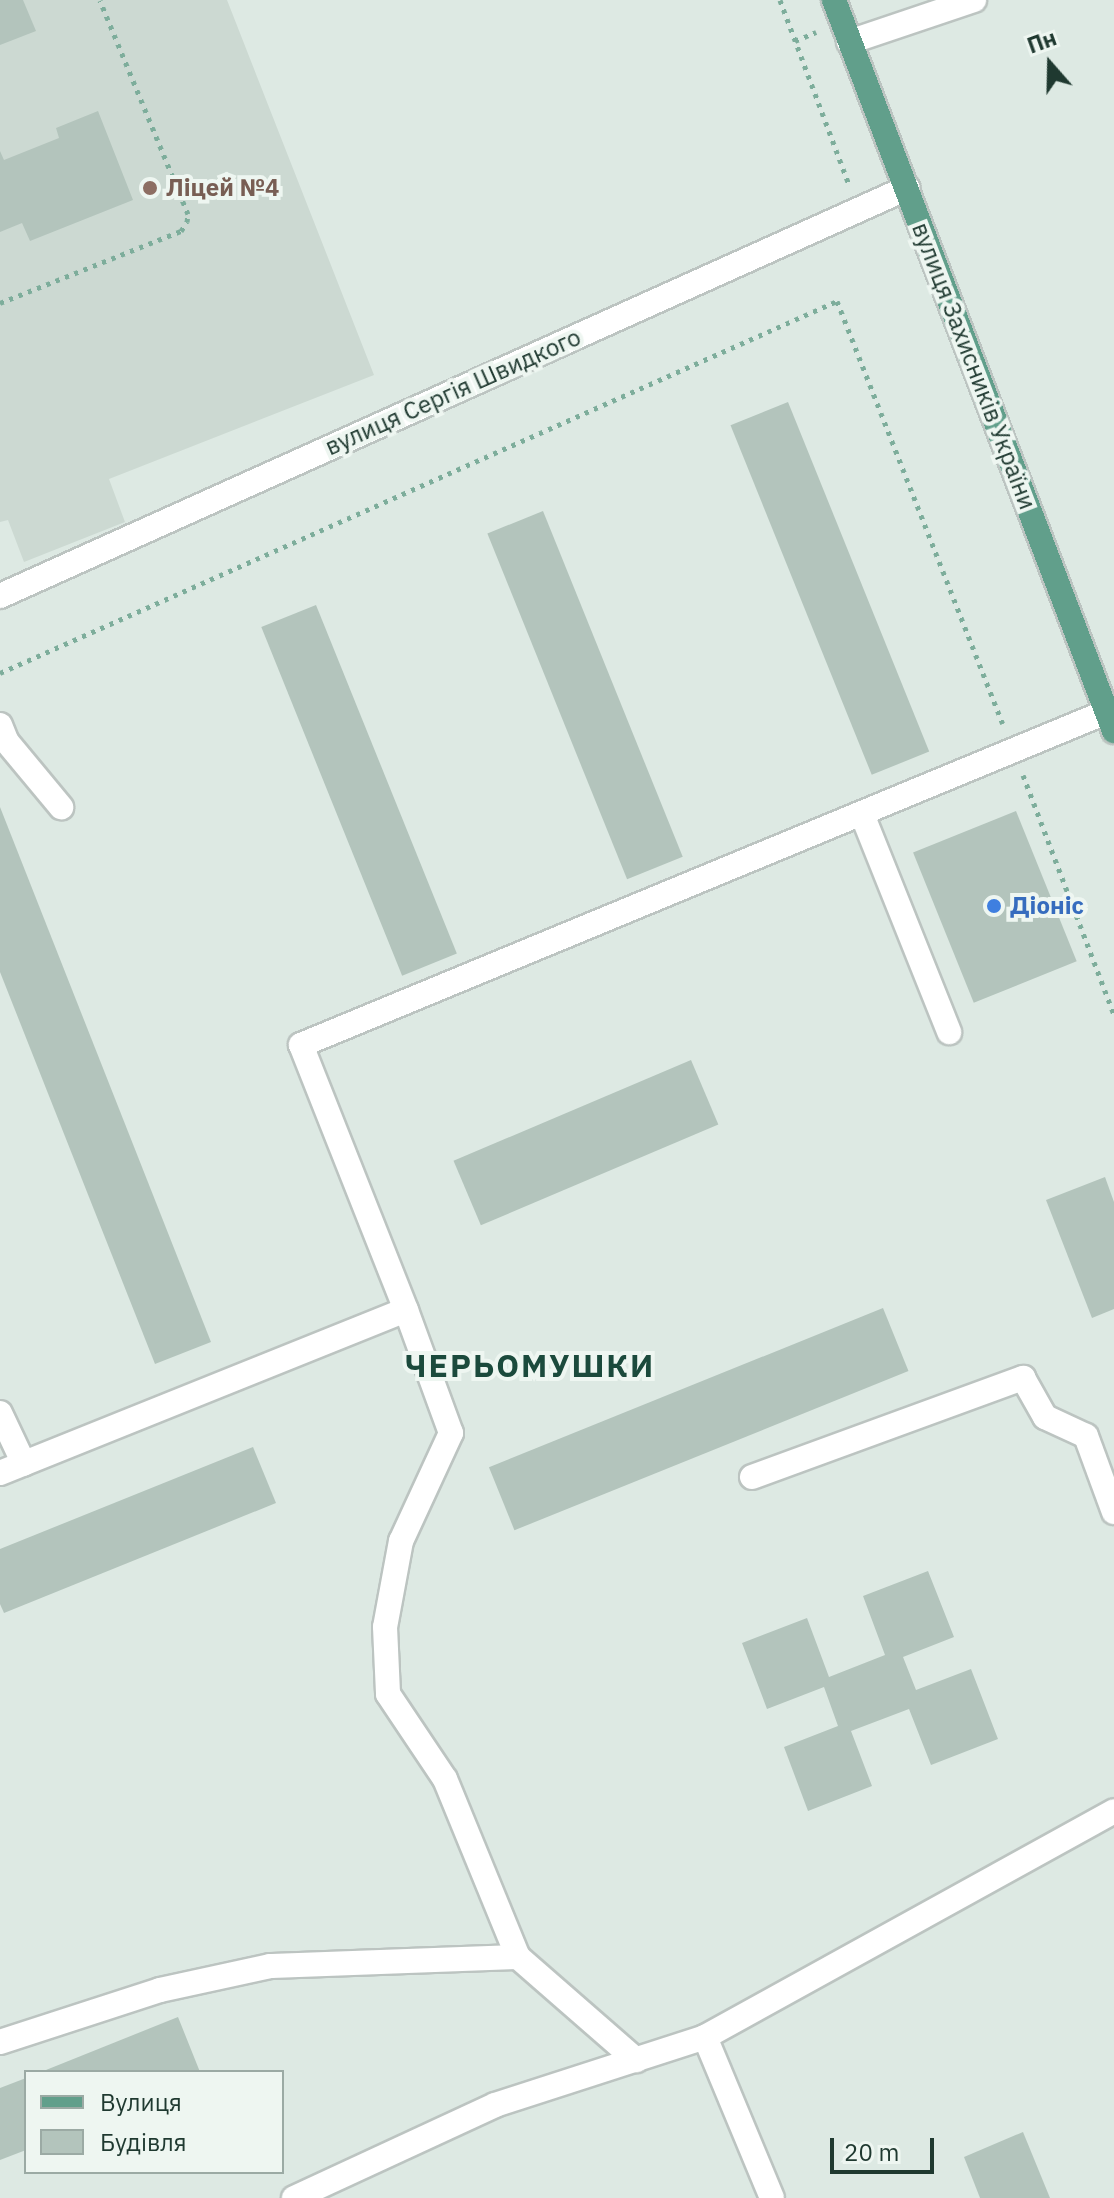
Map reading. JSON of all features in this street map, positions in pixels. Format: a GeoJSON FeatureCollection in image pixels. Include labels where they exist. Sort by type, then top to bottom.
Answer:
{"type":"FeatureCollection","features":[{"type":"Feature","properties":{"kind":"main road","name":"вулиця Захисників України"},"geometry":{"type":"LineString","coordinates":[[834,0],[1110,722]]}},
{"type":"Feature","properties":{"kind":"street"},"geometry":{"type":"LineString","coordinates":[[849,42],[974,0]]}},
{"type":"Feature","properties":{"kind":"street","name":"вулиця Сергія Швидкого"},"geometry":{"type":"LineString","coordinates":[[0,596],[907,188]]}},
{"type":"Feature","properties":{"kind":"street"},"geometry":{"type":"LineString","coordinates":[[636,2060],[518,1957],[445,1779],[388,1694],[385,1627],[401,1541],[451,1433],[301,1045],[1014,751],[1110,722]]}},
{"type":"Feature","properties":{"kind":"street"},"geometry":{"type":"LineString","coordinates":[[0,725],[7,742],[61,807]]}},
{"type":"Feature","properties":{"kind":"street"},"geometry":{"type":"LineString","coordinates":[[862,814],[949,1032]]}},
{"type":"Feature","properties":{"kind":"street"},"geometry":{"type":"LineString","coordinates":[[0,1473],[406,1310]]}},
{"type":"Feature","properties":{"kind":"street"},"geometry":{"type":"LineString","coordinates":[[752,1477],[1023,1378],[1045,1417],[1086,1436],[1114,1512]]}},
{"type":"Feature","properties":{"kind":"street"},"geometry":{"type":"LineString","coordinates":[[0,1413],[24,1464]]}},
{"type":"Feature","properties":{"kind":"street"},"geometry":{"type":"LineString","coordinates":[[294,2198],[495,2105],[705,2037],[1114,1811]]}},
{"type":"Feature","properties":{"kind":"street"},"geometry":{"type":"LineString","coordinates":[[0,2042],[160,1990],[270,1966],[518,1957]]}},
{"type":"Feature","properties":{"kind":"street"},"geometry":{"type":"LineString","coordinates":[[705,2037],[772,2198]]}},
{"type":"Feature","properties":{"kind":"path"},"geometry":{"type":"LineString","coordinates":[[0,303],[181,231],[187,222],[188,214],[100,0]]}},
{"type":"Feature","properties":{"kind":"path"},"geometry":{"type":"LineString","coordinates":[[780,0],[849,186]]}},
{"type":"Feature","properties":{"kind":"path"},"geometry":{"type":"LineString","coordinates":[[0,673],[837,301],[1114,1014]]}},
{"type":"Feature","properties":{"kind":"shaded area","name":"Ліцей №4"},"geometry":{"type":"Polygon","coordinates":[[[0,0],[227,0],[374,375],[109,479],[125,522],[24,562],[8,520],[0,522],[0,0]]]}},
{"type":"Feature","properties":{"kind":"building"},"geometry":{"type":"Polygon","coordinates":[[[0,0],[23,0],[36,31],[0,45],[0,0]]]}},
{"type":"Feature","properties":{"kind":"building"},"geometry":{"type":"Polygon","coordinates":[[[98,111],[133,200],[30,241],[22,223],[0,232],[0,151],[4,160],[59,138],[56,128],[98,111]]]}},
{"type":"Feature","properties":{"kind":"building"},"geometry":{"type":"Polygon","coordinates":[[[788,402],[929,752],[872,775],[731,425],[788,402]]]}},
{"type":"Feature","properties":{"kind":"building"},"geometry":{"type":"Polygon","coordinates":[[[543,511],[683,857],[627,879],[487,533],[543,511]]]}},
{"type":"Feature","properties":{"kind":"building"},"geometry":{"type":"Polygon","coordinates":[[[316,605],[457,954],[402,976],[261,627],[316,605]]]}},
{"type":"Feature","properties":{"kind":"building"},"geometry":{"type":"Polygon","coordinates":[[[0,807],[211,1342],[155,1364],[0,972],[0,807]]]}},
{"type":"Feature","properties":{"kind":"building","name":"Діоніс"},"geometry":{"type":"Polygon","coordinates":[[[1016,811],[1077,961],[974,1003],[913,853],[1016,811]]]}},
{"type":"Feature","properties":{"kind":"building"},"geometry":{"type":"Polygon","coordinates":[[[691,1060],[718,1124],[481,1225],[454,1161],[691,1060]]]}},
{"type":"Feature","properties":{"kind":"building"},"geometry":{"type":"Polygon","coordinates":[[[1105,1177],[1114,1202],[1114,1309],[1092,1318],[1046,1200],[1105,1177]]]}},
{"type":"Feature","properties":{"kind":"building"},"geometry":{"type":"Polygon","coordinates":[[[883,1308],[908,1371],[514,1530],[489,1467],[883,1308]]]}},
{"type":"Feature","properties":{"kind":"building"},"geometry":{"type":"Polygon","coordinates":[[[253,1447],[276,1503],[4,1613],[0,1604],[0,1549],[253,1447]]]}},
{"type":"Feature","properties":{"kind":"building"},"geometry":{"type":"Polygon","coordinates":[[[928,1571],[954,1637],[903,1657],[916,1690],[971,1669],[998,1739],[931,1765],[909,1709],[851,1731],[872,1786],[808,1811],[784,1747],[838,1726],[824,1687],[767,1709],[742,1643],[807,1618],[829,1677],[885,1655],[863,1596],[928,1571]]]}},
{"type":"Feature","properties":{"kind":"building"},"geometry":{"type":"Polygon","coordinates":[[[178,2017],[199,2070],[46,2070],[178,2017]]]}},
{"type":"Feature","properties":{"kind":"building"},"geometry":{"type":"Polygon","coordinates":[[[24,2079],[24,2151],[0,2160],[0,2088],[24,2079]]]}},
{"type":"Feature","properties":{"kind":"building"},"geometry":{"type":"Polygon","coordinates":[[[1023,2132],[1050,2198],[980,2198],[964,2157],[1023,2132]]]}},
{"type":"Feature","properties":{"kind":"place","name":"Ліцей №4"},"geometry":{"type":"Point","coordinates":[150,188]}},
{"type":"Feature","properties":{"kind":"place","name":"Діоніс"},"geometry":{"type":"Point","coordinates":[994,906]}},
{"type":"Feature","properties":{"kind":"district","name":"ЧЕРЬОМУШКИ"},"geometry":{"type":"Point","coordinates":[530,1365]}}]}
